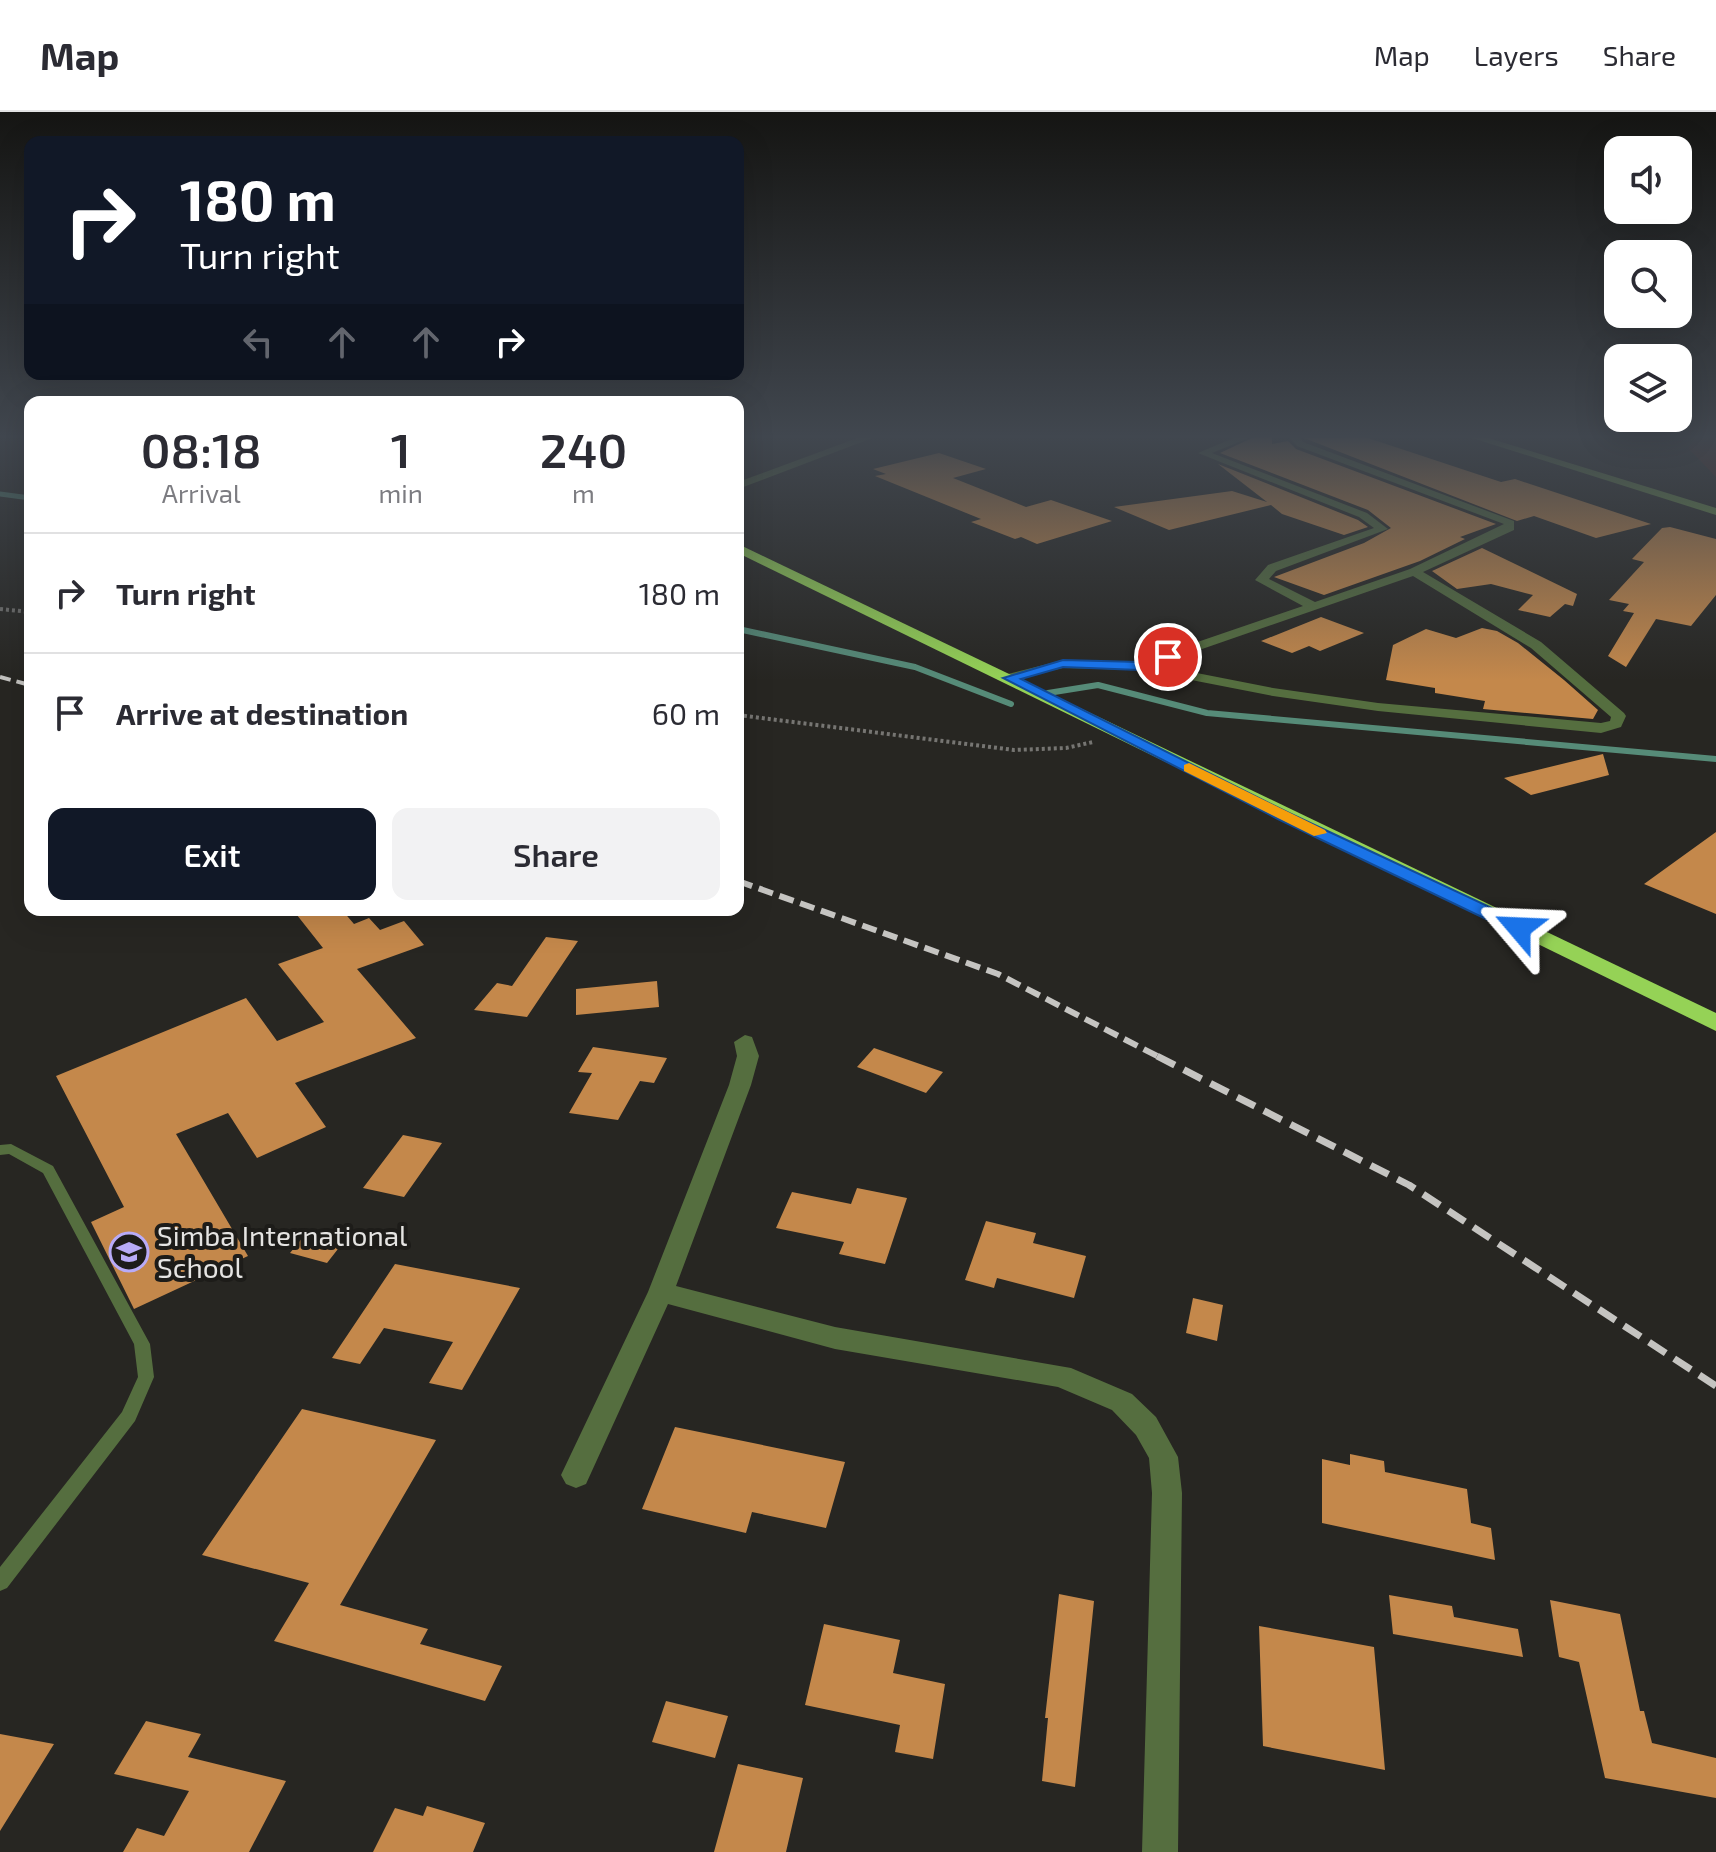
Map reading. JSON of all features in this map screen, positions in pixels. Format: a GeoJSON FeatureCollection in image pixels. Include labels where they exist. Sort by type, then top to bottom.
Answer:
{"type":"FeatureCollection","features":[{"type":"Feature","properties":{"kind":"highway"},"geometry":{"type":"LineString","coordinates":[[744,551],[1126,735],[1284,816],[1716,1023]]}},
{"type":"Feature","properties":{"kind":"street"},"geometry":{"type":"LineString","coordinates":[[1315,607],[1268,586],[1261,580],[1263,575],[1272,568],[1382,529],[1367,518]]}},
{"type":"Feature","properties":{"kind":"street"},"geometry":{"type":"LineString","coordinates":[[1140,666],[1414,572],[1510,528],[1510,523],[1497,518]]}},
{"type":"Feature","properties":{"kind":"street"},"geometry":{"type":"LineString","coordinates":[[1009,678],[1063,664],[1140,666],[1273,692],[1378,707],[1601,728],[1616,724],[1619,716],[1536,645],[1414,572]]}},
{"type":"Feature","properties":{"kind":"street"},"geometry":{"type":"LineString","coordinates":[[576,1475],[661,1292],[740,1085],[748,1056],[745,1042]]}},
{"type":"Feature","properties":{"kind":"street"},"geometry":{"type":"LineString","coordinates":[[661,1292],[835,1338],[1061,1376],[1122,1402],[1146,1426],[1163,1457],[1167,1493],[1160,1852]]}},
{"type":"Feature","properties":{"kind":"lane"},"geometry":{"type":"LineString","coordinates":[[0,1150],[11,1149],[48,1170],[142,1344],[146,1377],[129,1416],[0,1582]]}},
{"type":"Feature","properties":{"kind":"path"},"geometry":{"type":"LineString","coordinates":[[0,609],[24,611]]}},
{"type":"Feature","properties":{"kind":"path"},"geometry":{"type":"LineString","coordinates":[[744,716],[1014,750],[1066,748],[1126,735]]}},
{"type":"Feature","properties":{"kind":"building"},"geometry":{"type":"Polygon","coordinates":[[[1104,518],[1112,521],[1037,544],[971,522],[981,519],[1104,518]]]}},
{"type":"Feature","properties":{"kind":"building"},"geometry":{"type":"Polygon","coordinates":[[[1141,518],[1217,518],[1169,530],[1141,518]]]}},
{"type":"Feature","properties":{"kind":"building"},"geometry":{"type":"Polygon","coordinates":[[[1294,518],[1354,518],[1368,527],[1344,535],[1294,518]]]}},
{"type":"Feature","properties":{"kind":"building"},"geometry":{"type":"Polygon","coordinates":[[[1378,518],[1481,518],[1496,524],[1460,537],[1465,539],[1420,561],[1324,595],[1274,577],[1364,543],[1391,528],[1378,518]]]}},
{"type":"Feature","properties":{"kind":"building"},"geometry":{"type":"Polygon","coordinates":[[[1540,518],[1633,518],[1651,524],[1596,538],[1540,518]]]}},
{"type":"Feature","properties":{"kind":"building"},"geometry":{"type":"Polygon","coordinates":[[[1670,527],[1716,539],[1716,595],[1691,626],[1656,619],[1626,667],[1608,656],[1634,613],[1623,611],[1629,604],[1609,600],[1644,562],[1632,559],[1662,528],[1670,527]]]}},
{"type":"Feature","properties":{"kind":"building"},"geometry":{"type":"Polygon","coordinates":[[[1482,548],[1577,594],[1573,606],[1565,604],[1550,617],[1518,610],[1533,595],[1491,584],[1457,589],[1432,571],[1482,548]]]}},
{"type":"Feature","properties":{"kind":"building"},"geometry":{"type":"Polygon","coordinates":[[[1321,617],[1364,633],[1320,651],[1309,646],[1292,653],[1261,641],[1321,617]]]}},
{"type":"Feature","properties":{"kind":"building"},"geometry":{"type":"Polygon","coordinates":[[[1482,628],[1497,631],[1518,643],[1564,680],[1598,710],[1593,719],[1483,709],[1485,701],[1435,693],[1435,688],[1386,680],[1393,645],[1426,629],[1456,638],[1482,628]]]}},
{"type":"Feature","properties":{"kind":"building"},"geometry":{"type":"Polygon","coordinates":[[[1603,754],[1609,775],[1531,795],[1504,778],[1603,754]]]}},
{"type":"Feature","properties":{"kind":"building"},"geometry":{"type":"Polygon","coordinates":[[[1716,832],[1716,914],[1644,884],[1716,832]]]}},
{"type":"Feature","properties":{"kind":"building"},"geometry":{"type":"Polygon","coordinates":[[[298,916],[347,916],[354,924],[369,918],[380,930],[404,921],[424,945],[357,969],[416,1038],[295,1083],[326,1127],[257,1158],[228,1113],[176,1134],[248,1256],[134,1309],[91,1222],[124,1207],[56,1076],[246,998],[277,1041],[324,1022],[278,964],[323,948],[298,916]]]}},
{"type":"Feature","properties":{"kind":"building"},"geometry":{"type":"Polygon","coordinates":[[[546,937],[578,941],[527,1017],[474,1010],[497,983],[512,986],[546,937]]]}},
{"type":"Feature","properties":{"kind":"building"},"geometry":{"type":"Polygon","coordinates":[[[657,981],[659,1007],[576,1015],[576,989],[657,981]]]}},
{"type":"Feature","properties":{"kind":"building"},"geometry":{"type":"Polygon","coordinates":[[[593,1047],[667,1058],[654,1083],[640,1081],[618,1120],[569,1113],[592,1073],[578,1072],[593,1047]]]}},
{"type":"Feature","properties":{"kind":"building"},"geometry":{"type":"Polygon","coordinates":[[[874,1048],[943,1072],[926,1093],[857,1067],[874,1048]]]}},
{"type":"Feature","properties":{"kind":"building"},"geometry":{"type":"Polygon","coordinates":[[[403,1135],[442,1143],[404,1197],[363,1188],[403,1135]]]}},
{"type":"Feature","properties":{"kind":"building"},"geometry":{"type":"Polygon","coordinates":[[[857,1188],[907,1198],[885,1264],[839,1254],[844,1242],[776,1228],[792,1192],[851,1204],[857,1188]]]}},
{"type":"Feature","properties":{"kind":"building"},"geometry":{"type":"Polygon","coordinates":[[[986,1221],[1036,1233],[1033,1243],[1086,1256],[1074,1298],[997,1278],[994,1288],[965,1280],[986,1221]]]}},
{"type":"Feature","properties":{"kind":"building"},"geometry":{"type":"Polygon","coordinates":[[[308,1231],[345,1240],[327,1263],[290,1253],[308,1231]]]}},
{"type":"Feature","properties":{"kind":"building"},"geometry":{"type":"Polygon","coordinates":[[[395,1264],[520,1288],[462,1390],[429,1383],[453,1342],[384,1328],[360,1364],[332,1358],[395,1264]]]}},
{"type":"Feature","properties":{"kind":"building"},"geometry":{"type":"Polygon","coordinates":[[[1193,1298],[1223,1305],[1217,1341],[1186,1333],[1193,1298]]]}},
{"type":"Feature","properties":{"kind":"building"},"geometry":{"type":"Polygon","coordinates":[[[302,1409],[436,1440],[340,1605],[428,1629],[420,1644],[502,1666],[485,1701],[274,1641],[309,1583],[202,1555],[302,1409]]]}},
{"type":"Feature","properties":{"kind":"building"},"geometry":{"type":"Polygon","coordinates":[[[675,1427],[845,1462],[826,1528],[752,1512],[746,1533],[642,1509],[675,1427]]]}},
{"type":"Feature","properties":{"kind":"building"},"geometry":{"type":"Polygon","coordinates":[[[1350,1454],[1384,1461],[1385,1472],[1467,1489],[1471,1523],[1491,1528],[1495,1560],[1322,1523],[1322,1459],[1350,1465],[1350,1454]]]}},
{"type":"Feature","properties":{"kind":"building"},"geometry":{"type":"Polygon","coordinates":[[[1059,1594],[1094,1601],[1075,1787],[1042,1781],[1048,1718],[1045,1718],[1059,1594]]]}},
{"type":"Feature","properties":{"kind":"building"},"geometry":{"type":"Polygon","coordinates":[[[1389,1595],[1452,1606],[1454,1617],[1518,1629],[1523,1657],[1393,1634],[1389,1595]]]}},
{"type":"Feature","properties":{"kind":"building"},"geometry":{"type":"Polygon","coordinates":[[[1550,1600],[1620,1614],[1640,1711],[1644,1711],[1652,1743],[1716,1758],[1716,1798],[1605,1778],[1579,1662],[1559,1657],[1550,1600]]]}},
{"type":"Feature","properties":{"kind":"building"},"geometry":{"type":"Polygon","coordinates":[[[824,1624],[900,1640],[893,1673],[945,1684],[933,1759],[895,1752],[900,1725],[805,1705],[824,1624]]]}},
{"type":"Feature","properties":{"kind":"building"},"geometry":{"type":"Polygon","coordinates":[[[1259,1626],[1374,1647],[1385,1770],[1263,1746],[1259,1626]]]}},
{"type":"Feature","properties":{"kind":"building"},"geometry":{"type":"Polygon","coordinates":[[[666,1701],[728,1716],[715,1758],[652,1742],[666,1701]]]}},
{"type":"Feature","properties":{"kind":"building"},"geometry":{"type":"Polygon","coordinates":[[[146,1721],[201,1734],[188,1757],[286,1781],[249,1852],[123,1852],[137,1828],[164,1836],[189,1791],[114,1774],[146,1721]]]}},
{"type":"Feature","properties":{"kind":"building"},"geometry":{"type":"Polygon","coordinates":[[[0,1734],[54,1744],[0,1831],[0,1734]]]}},
{"type":"Feature","properties":{"kind":"building"},"geometry":{"type":"Polygon","coordinates":[[[738,1764],[803,1778],[786,1852],[714,1852],[738,1764]]]}},
{"type":"Feature","properties":{"kind":"building"},"geometry":{"type":"Polygon","coordinates":[[[427,1806],[485,1823],[473,1852],[373,1852],[395,1808],[423,1816],[427,1806]]]}},
{"type":"Feature","properties":{"kind":"waterway"},"geometry":{"type":"LineString","coordinates":[[744,630],[915,667],[1011,704]]}},
{"type":"Feature","properties":{"kind":"waterway"},"geometry":{"type":"LineString","coordinates":[[1048,693],[1098,685],[1207,713],[1716,759]]}},
{"type":"Feature","properties":{"kind":"railway"},"geometry":{"type":"LineString","coordinates":[[0,677],[24,683]]}},
{"type":"Feature","properties":{"kind":"railway"},"geometry":{"type":"LineString","coordinates":[[744,883],[998,974],[1161,1058]]}},
{"type":"Feature","properties":{"kind":"railway"},"geometry":{"type":"LineString","coordinates":[[1157,1056],[1409,1185],[1716,1386]]}},
{"type":"Feature","properties":{"kind":"slow traffic"},"geometry":{"type":"LineString","coordinates":[[1189,768],[1320,833]]}},
{"type":"Feature","properties":{"kind":"place","name":"Simba International School"},"geometry":{"type":"Point","coordinates":[129,1252]}},
{"type":"Feature","properties":{"kind":"route"},"geometry":{"type":"LineString","coordinates":[[1168,657],[1140,666],[1063,664],[1009,678],[1284,816],[1519,928]]}}]}
